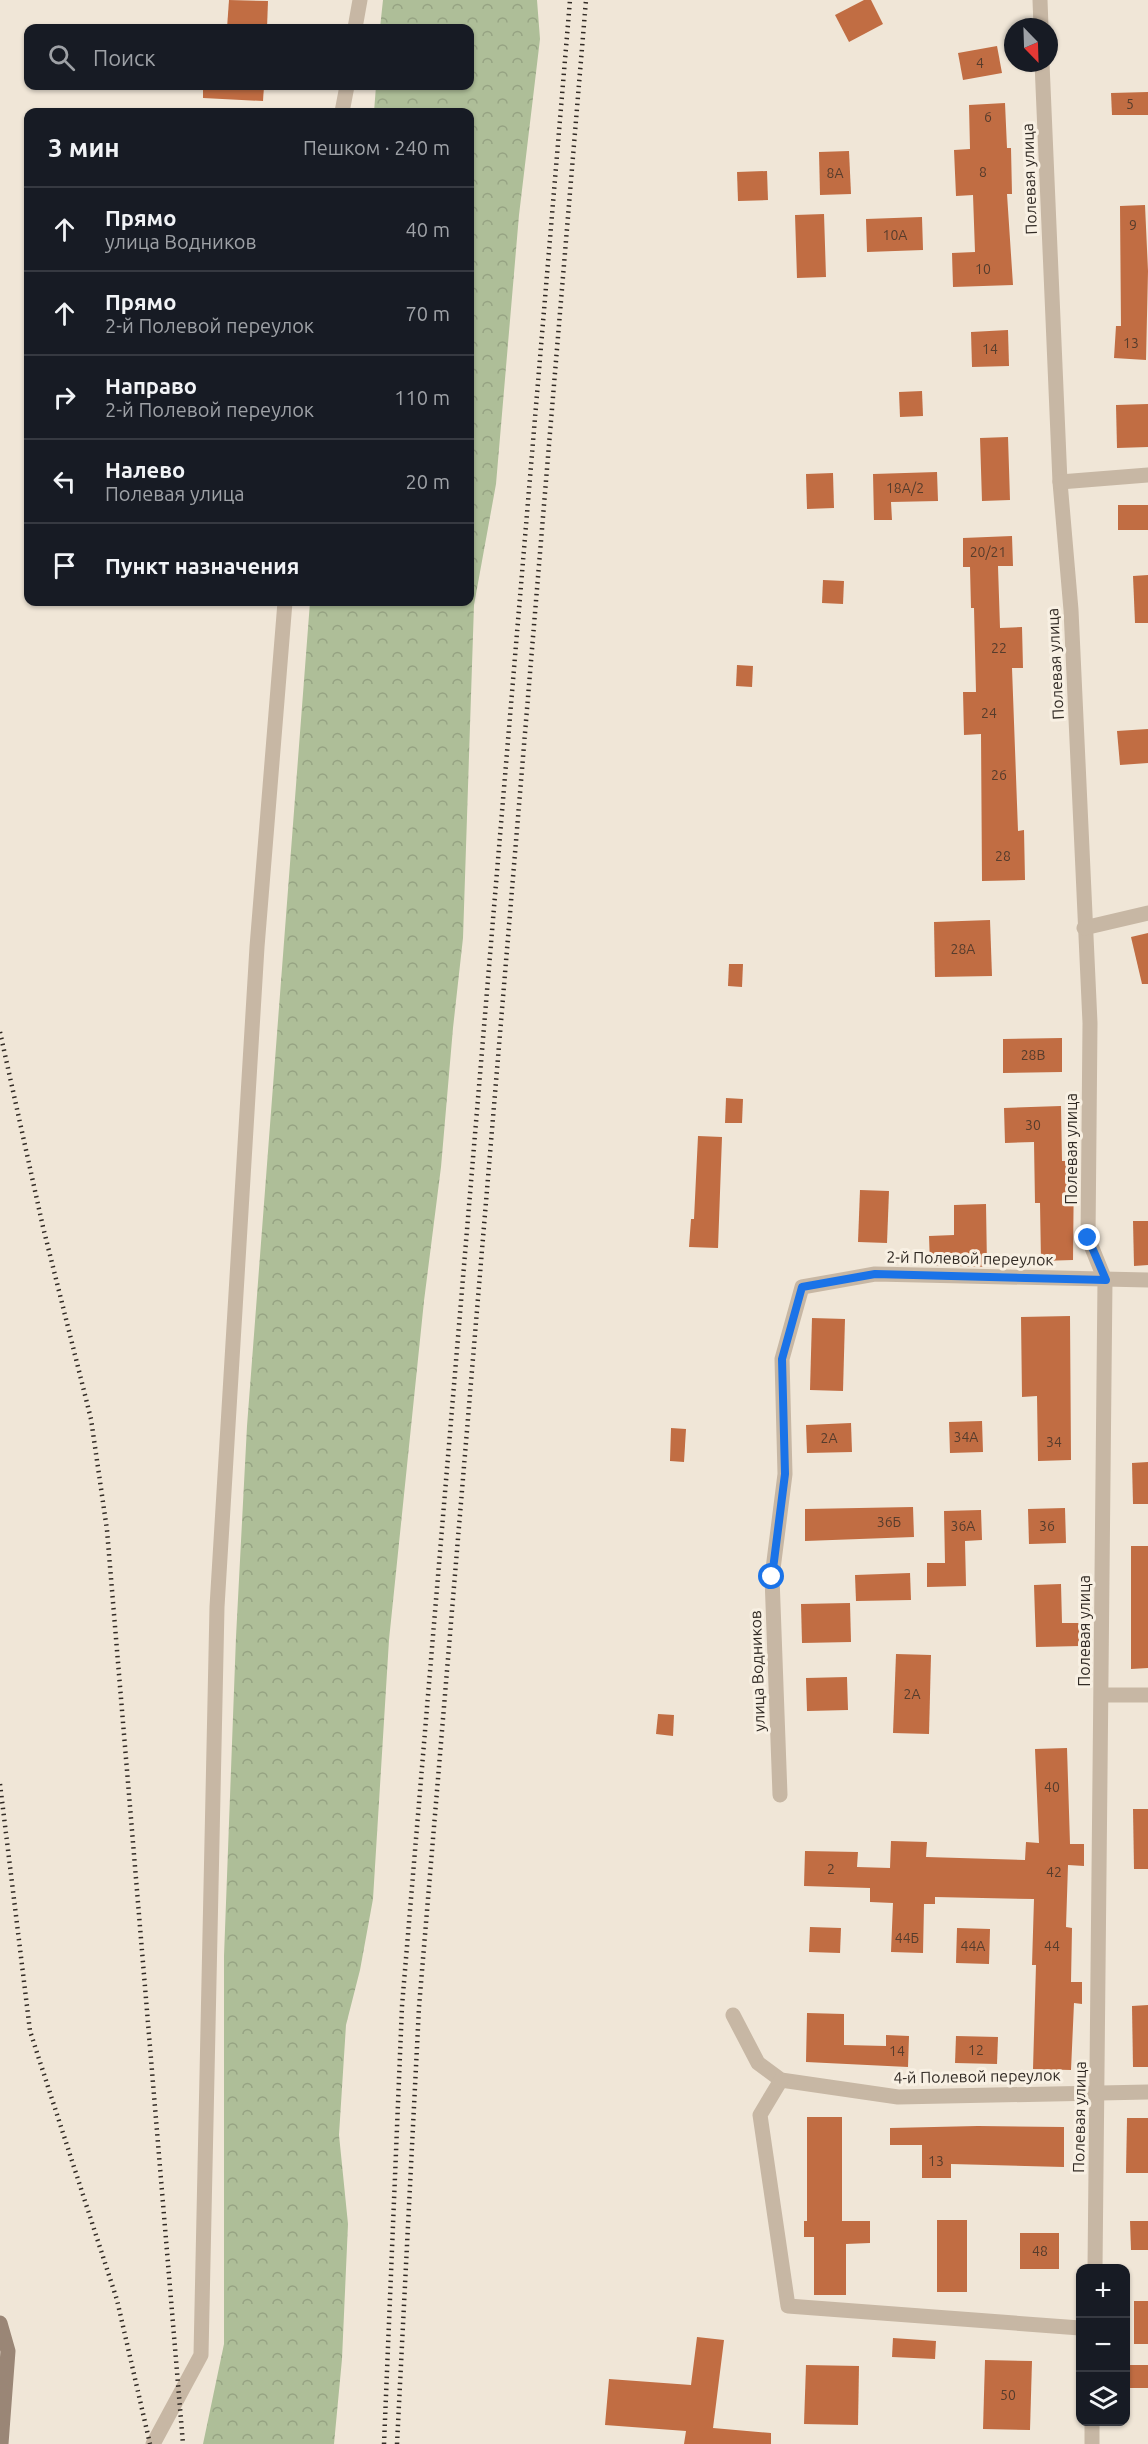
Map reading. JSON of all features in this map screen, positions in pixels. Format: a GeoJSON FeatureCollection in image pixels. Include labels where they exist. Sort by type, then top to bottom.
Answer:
{"type":"FeatureCollection","features":[{"type":"Feature","properties":{"kind":"street"},"geometry":{"type":"LineString","coordinates":[[356,24],[360,0]]}},
{"type":"Feature","properties":{"kind":"street"},"geometry":{"type":"LineString","coordinates":[[1040,0],[1041,18]]}},
{"type":"Feature","properties":{"kind":"street","name":"Полевая улица"},"geometry":{"type":"LineString","coordinates":[[1042,72],[1060,482],[1071,610],[1090,1023],[1088,1238],[1106,1280],[1095,2264]]}},
{"type":"Feature","properties":{"kind":"street"},"geometry":{"type":"LineString","coordinates":[[343,108],[345,90]]}},
{"type":"Feature","properties":{"kind":"street"},"geometry":{"type":"LineString","coordinates":[[1060,482],[1148,475]]}},
{"type":"Feature","properties":{"kind":"street"},"geometry":{"type":"LineString","coordinates":[[153,2444],[201,2355],[217,1607],[257,947],[285,606]]}},
{"type":"Feature","properties":{"kind":"street"},"geometry":{"type":"LineString","coordinates":[[1084,928],[1148,913]]}},
{"type":"Feature","properties":{"kind":"street","name":"2-й Полевой переулок"},"geometry":{"type":"LineString","coordinates":[[785,1474],[782,1359],[802,1287],[875,1274],[1148,1280]]}},
{"type":"Feature","properties":{"kind":"street","name":"улица Водников"},"geometry":{"type":"LineString","coordinates":[[780,1795],[772,1577],[785,1474]]}},
{"type":"Feature","properties":{"kind":"street"},"geometry":{"type":"LineString","coordinates":[[1102,1695],[1148,1695]]}},
{"type":"Feature","properties":{"kind":"street","name":"4-й Полевой переулок"},"geometry":{"type":"LineString","coordinates":[[733,2015],[758,2063],[781,2079],[898,2097],[1148,2092]]}},
{"type":"Feature","properties":{"kind":"street"},"geometry":{"type":"LineString","coordinates":[[781,2079],[760,2115],[788,2306],[1076,2328]]}},
{"type":"Feature","properties":{"kind":"street"},"geometry":{"type":"LineString","coordinates":[[0,2323],[8,2351],[1,2444]]}},
{"type":"Feature","properties":{"kind":"street"},"geometry":{"type":"LineString","coordinates":[[1092,2426],[1092,2444]]}},
{"type":"Feature","properties":{"kind":"green space"},"geometry":{"type":"Polygon","coordinates":[[[383,0],[537,0],[540,39],[519,215],[496,484],[474,605],[474,108],[374,108],[376,90],[474,90],[474,24],[380,24],[383,0]]]}},
{"type":"Feature","properties":{"kind":"green space"},"geometry":{"type":"Polygon","coordinates":[[[310,606],[474,606],[463,938],[441,1167],[424,1301],[389,1640],[373,1899],[360,1970],[346,2025],[339,2135],[348,2224],[342,2359],[334,2444],[203,2444],[224,2344],[224,1956],[236,1637],[247,1426],[310,606]]]}},
{"type":"Feature","properties":{"kind":"building"},"geometry":{"type":"Polygon","coordinates":[[[229,0],[268,1],[267,24],[227,24],[229,0]]]}},
{"type":"Feature","properties":{"kind":"building"},"geometry":{"type":"Polygon","coordinates":[[[864,0],[871,0],[883,24],[849,42],[835,15],[864,0]]]}},
{"type":"Feature","properties":{"kind":"building"},"geometry":{"type":"Polygon","coordinates":[[[997,46],[1002,73],[963,80],[958,53],[997,46]]]}},
{"type":"Feature","properties":{"kind":"building"},"geometry":{"type":"Polygon","coordinates":[[[203,90],[264,90],[263,101],[203,98],[203,90]]]}},
{"type":"Feature","properties":{"kind":"building"},"geometry":{"type":"Polygon","coordinates":[[[1148,92],[1148,115],[1112,115],[1111,93],[1148,92]]]}},
{"type":"Feature","properties":{"kind":"building"},"geometry":{"type":"Polygon","coordinates":[[[1005,103],[1007,148],[1011,148],[1012,194],[1007,194],[1013,285],[953,287],[952,253],[975,252],[973,195],[956,196],[954,150],[970,149],[969,105],[1005,103]]]}},
{"type":"Feature","properties":{"kind":"building"},"geometry":{"type":"Polygon","coordinates":[[[849,151],[851,194],[820,195],[819,152],[849,151]]]}},
{"type":"Feature","properties":{"kind":"building"},"geometry":{"type":"Polygon","coordinates":[[[767,171],[768,200],[738,201],[737,172],[767,171]]]}},
{"type":"Feature","properties":{"kind":"building"},"geometry":{"type":"Polygon","coordinates":[[[1145,205],[1148,271],[1146,360],[1114,358],[1116,326],[1121,326],[1120,206],[1145,205]]]}},
{"type":"Feature","properties":{"kind":"building"},"geometry":{"type":"Polygon","coordinates":[[[824,214],[826,277],[797,278],[795,215],[824,214]]]}},
{"type":"Feature","properties":{"kind":"building"},"geometry":{"type":"Polygon","coordinates":[[[922,217],[923,250],[867,252],[866,219],[922,217]]]}},
{"type":"Feature","properties":{"kind":"building"},"geometry":{"type":"Polygon","coordinates":[[[1008,330],[1009,366],[972,367],[971,332],[1008,330]]]}},
{"type":"Feature","properties":{"kind":"building"},"geometry":{"type":"Polygon","coordinates":[[[922,391],[923,416],[900,417],[899,392],[922,391]]]}},
{"type":"Feature","properties":{"kind":"building"},"geometry":{"type":"Polygon","coordinates":[[[1148,404],[1148,447],[1117,448],[1116,405],[1148,404]]]}},
{"type":"Feature","properties":{"kind":"building"},"geometry":{"type":"Polygon","coordinates":[[[1008,437],[1010,500],[982,501],[980,438],[1008,437]]]}},
{"type":"Feature","properties":{"kind":"building"},"geometry":{"type":"Polygon","coordinates":[[[937,472],[938,501],[891,502],[892,520],[874,520],[873,474],[937,472]]]}},
{"type":"Feature","properties":{"kind":"building"},"geometry":{"type":"Polygon","coordinates":[[[833,473],[834,508],[807,509],[806,474],[833,473]]]}},
{"type":"Feature","properties":{"kind":"building"},"geometry":{"type":"Polygon","coordinates":[[[1118,505],[1148,505],[1148,530],[1118,530],[1118,505]]]}},
{"type":"Feature","properties":{"kind":"building"},"geometry":{"type":"Polygon","coordinates":[[[1012,536],[1013,566],[998,566],[1000,628],[1022,627],[1023,668],[1012,668],[1018,831],[1024,830],[1025,880],[982,881],[981,734],[964,735],[963,692],[976,692],[974,608],[971,608],[970,567],[963,567],[963,538],[1012,536]]]}},
{"type":"Feature","properties":{"kind":"building"},"geometry":{"type":"Polygon","coordinates":[[[1148,575],[1148,623],[1135,623],[1133,576],[1148,575]]]}},
{"type":"Feature","properties":{"kind":"building"},"geometry":{"type":"Polygon","coordinates":[[[823,580],[844,581],[843,604],[822,603],[823,580]]]}},
{"type":"Feature","properties":{"kind":"building"},"geometry":{"type":"Polygon","coordinates":[[[737,665],[753,666],[752,687],[736,686],[737,665]]]}},
{"type":"Feature","properties":{"kind":"building"},"geometry":{"type":"Polygon","coordinates":[[[1148,729],[1148,763],[1120,765],[1117,731],[1148,729]]]}},
{"type":"Feature","properties":{"kind":"building"},"geometry":{"type":"Polygon","coordinates":[[[990,920],[992,976],[935,977],[934,922],[990,920]]]}},
{"type":"Feature","properties":{"kind":"building"},"geometry":{"type":"Polygon","coordinates":[[[1148,933],[1148,984],[1142,984],[1131,937],[1148,933]]]}},
{"type":"Feature","properties":{"kind":"building"},"geometry":{"type":"Polygon","coordinates":[[[729,964],[743,964],[742,987],[728,986],[729,964]]]}},
{"type":"Feature","properties":{"kind":"building"},"geometry":{"type":"Polygon","coordinates":[[[1062,1038],[1062,1072],[1003,1073],[1003,1039],[1062,1038]]]}},
{"type":"Feature","properties":{"kind":"building"},"geometry":{"type":"Polygon","coordinates":[[[726,1098],[743,1099],[742,1123],[725,1123],[726,1098]]]}},
{"type":"Feature","properties":{"kind":"building"},"geometry":{"type":"Polygon","coordinates":[[[1061,1106],[1062,1161],[1074,1161],[1073,1260],[1041,1261],[1040,1203],[1035,1203],[1034,1142],[1005,1143],[1004,1108],[1061,1106]]]}},
{"type":"Feature","properties":{"kind":"building"},"geometry":{"type":"Polygon","coordinates":[[[698,1136],[722,1137],[718,1248],[689,1247],[691,1219],[694,1219],[698,1136]]]}},
{"type":"Feature","properties":{"kind":"building"},"geometry":{"type":"Polygon","coordinates":[[[860,1190],[889,1191],[887,1243],[858,1242],[860,1190]]]}},
{"type":"Feature","properties":{"kind":"building"},"geometry":{"type":"Polygon","coordinates":[[[986,1204],[987,1267],[930,1265],[929,1236],[954,1235],[954,1205],[986,1204]]]}},
{"type":"Feature","properties":{"kind":"building"},"geometry":{"type":"Polygon","coordinates":[[[1133,1221],[1148,1221],[1148,1265],[1134,1266],[1133,1221]]]}},
{"type":"Feature","properties":{"kind":"building"},"geometry":{"type":"Polygon","coordinates":[[[1070,1316],[1071,1460],[1038,1461],[1037,1396],[1022,1397],[1021,1317],[1070,1316]]]}},
{"type":"Feature","properties":{"kind":"building"},"geometry":{"type":"Polygon","coordinates":[[[812,1318],[845,1319],[843,1391],[810,1390],[812,1318]]]}},
{"type":"Feature","properties":{"kind":"building"},"geometry":{"type":"Polygon","coordinates":[[[982,1421],[983,1452],[950,1453],[949,1422],[982,1421]]]}},
{"type":"Feature","properties":{"kind":"building"},"geometry":{"type":"Polygon","coordinates":[[[851,1423],[852,1452],[807,1453],[806,1425],[851,1423]]]}},
{"type":"Feature","properties":{"kind":"building"},"geometry":{"type":"Polygon","coordinates":[[[671,1428],[686,1429],[684,1462],[670,1461],[671,1428]]]}},
{"type":"Feature","properties":{"kind":"building"},"geometry":{"type":"Polygon","coordinates":[[[1148,1462],[1148,1504],[1133,1504],[1132,1463],[1148,1462]]]}},
{"type":"Feature","properties":{"kind":"building"},"geometry":{"type":"Polygon","coordinates":[[[913,1507],[914,1537],[805,1541],[805,1509],[913,1507]]]}},
{"type":"Feature","properties":{"kind":"building"},"geometry":{"type":"Polygon","coordinates":[[[1065,1508],[1066,1543],[1029,1544],[1028,1509],[1065,1508]]]}},
{"type":"Feature","properties":{"kind":"building"},"geometry":{"type":"Polygon","coordinates":[[[981,1510],[982,1540],[965,1541],[966,1586],[927,1587],[927,1563],[945,1563],[944,1511],[981,1510]]]}},
{"type":"Feature","properties":{"kind":"building"},"geometry":{"type":"Polygon","coordinates":[[[1131,1546],[1148,1546],[1148,1668],[1131,1669],[1131,1546]]]}},
{"type":"Feature","properties":{"kind":"building"},"geometry":{"type":"Polygon","coordinates":[[[910,1573],[911,1600],[856,1601],[855,1575],[910,1573]]]}},
{"type":"Feature","properties":{"kind":"building"},"geometry":{"type":"Polygon","coordinates":[[[1061,1584],[1062,1623],[1079,1623],[1080,1646],[1036,1647],[1034,1585],[1061,1584]]]}},
{"type":"Feature","properties":{"kind":"building"},"geometry":{"type":"Polygon","coordinates":[[[850,1603],[851,1642],[802,1643],[801,1604],[850,1603]]]}},
{"type":"Feature","properties":{"kind":"building"},"geometry":{"type":"Polygon","coordinates":[[[896,1654],[931,1655],[929,1734],[893,1733],[896,1654]]]}},
{"type":"Feature","properties":{"kind":"building"},"geometry":{"type":"Polygon","coordinates":[[[847,1677],[848,1710],[807,1711],[806,1678],[847,1677]]]}},
{"type":"Feature","properties":{"kind":"building"},"geometry":{"type":"Polygon","coordinates":[[[658,1714],[674,1715],[673,1736],[656,1734],[658,1714]]]}},
{"type":"Feature","properties":{"kind":"building"},"geometry":{"type":"Polygon","coordinates":[[[1067,1748],[1070,1844],[1084,1844],[1084,1866],[1068,1865],[1066,1927],[1072,1928],[1071,1982],[1082,1982],[1082,2004],[1074,2003],[1071,2070],[1033,2069],[1036,1965],[1032,1965],[1034,1899],[935,1897],[935,1904],[924,1904],[923,1953],[891,1952],[893,1903],[870,1902],[870,1888],[804,1886],[805,1851],[858,1852],[857,1867],[890,1868],[891,1841],[927,1842],[926,1857],[1025,1860],[1026,1842],[1039,1843],[1035,1749],[1067,1748]]]}},
{"type":"Feature","properties":{"kind":"building"},"geometry":{"type":"Polygon","coordinates":[[[1133,1809],[1148,1809],[1148,1869],[1134,1869],[1133,1809]]]}},
{"type":"Feature","properties":{"kind":"building"},"geometry":{"type":"Polygon","coordinates":[[[810,1927],[841,1928],[840,1953],[809,1952],[810,1927]]]}},
{"type":"Feature","properties":{"kind":"building"},"geometry":{"type":"Polygon","coordinates":[[[957,1928],[990,1929],[989,1964],[956,1963],[957,1928]]]}},
{"type":"Feature","properties":{"kind":"building"},"geometry":{"type":"Polygon","coordinates":[[[1148,2005],[1148,2067],[1133,2067],[1132,2006],[1148,2005]]]}},
{"type":"Feature","properties":{"kind":"building"},"geometry":{"type":"Polygon","coordinates":[[[807,2013],[844,2014],[844,2045],[886,2046],[886,2035],[909,2036],[908,2067],[806,2062],[807,2013]]]}},
{"type":"Feature","properties":{"kind":"building"},"geometry":{"type":"Polygon","coordinates":[[[956,2036],[998,2037],[997,2064],[955,2063],[956,2036]]]}},
{"type":"Feature","properties":{"kind":"building"},"geometry":{"type":"Polygon","coordinates":[[[807,2117],[842,2117],[842,2221],[870,2221],[870,2243],[846,2244],[846,2295],[814,2295],[814,2237],[804,2237],[804,2221],[807,2221],[807,2117]]]}},
{"type":"Feature","properties":{"kind":"building"},"geometry":{"type":"Polygon","coordinates":[[[1127,2118],[1148,2118],[1148,2173],[1126,2173],[1127,2118]]]}},
{"type":"Feature","properties":{"kind":"building"},"geometry":{"type":"Polygon","coordinates":[[[1064,2127],[1064,2167],[951,2164],[951,2178],[922,2178],[922,2145],[890,2145],[890,2128],[1064,2127]]]}},
{"type":"Feature","properties":{"kind":"building"},"geometry":{"type":"Polygon","coordinates":[[[937,2220],[967,2220],[967,2292],[937,2292],[937,2220]]]}},
{"type":"Feature","properties":{"kind":"building"},"geometry":{"type":"Polygon","coordinates":[[[1130,2221],[1148,2221],[1148,2250],[1131,2250],[1130,2221]]]}},
{"type":"Feature","properties":{"kind":"building"},"geometry":{"type":"Polygon","coordinates":[[[1020,2233],[1059,2233],[1059,2269],[1020,2269],[1020,2233]]]}},
{"type":"Feature","properties":{"kind":"building"},"geometry":{"type":"Polygon","coordinates":[[[1134,2301],[1148,2301],[1148,2344],[1134,2344],[1134,2301]]]}},
{"type":"Feature","properties":{"kind":"building"},"geometry":{"type":"Polygon","coordinates":[[[697,2337],[724,2340],[713,2428],[771,2433],[771,2444],[684,2444],[686,2431],[605,2425],[609,2379],[691,2385],[697,2337]]]}},
{"type":"Feature","properties":{"kind":"building"},"geometry":{"type":"Polygon","coordinates":[[[893,2338],[936,2341],[935,2359],[892,2357],[893,2338]]]}},
{"type":"Feature","properties":{"kind":"building"},"geometry":{"type":"Polygon","coordinates":[[[985,2360],[1032,2361],[1030,2430],[983,2429],[985,2360]]]}},
{"type":"Feature","properties":{"kind":"building"},"geometry":{"type":"Polygon","coordinates":[[[806,2365],[859,2366],[858,2425],[804,2424],[806,2365]]]}},
{"type":"Feature","properties":{"kind":"building"},"geometry":{"type":"Polygon","coordinates":[[[1130,2365],[1148,2365],[1148,2388],[1130,2388],[1130,2365]]]}},
{"type":"Feature","properties":{"kind":"railway"},"geometry":{"type":"LineString","coordinates":[[384,2444],[402,2006],[570,0]]}},
{"type":"Feature","properties":{"kind":"railway"},"geometry":{"type":"LineString","coordinates":[[397,2444],[419,2007],[586,0]]}},
{"type":"Feature","properties":{"kind":"railway"},"geometry":{"type":"LineString","coordinates":[[0,1032],[43,1227],[91,1419],[107,1530],[183,2444]]}},
{"type":"Feature","properties":{"kind":"railway"},"geometry":{"type":"LineString","coordinates":[[0,1784],[30,2031],[117,2300],[150,2444]]}},
{"type":"Feature","properties":{"kind":"route"},"geometry":{"type":"LineString","coordinates":[[772,1577],[785,1474],[782,1359],[802,1287],[875,1274],[1106,1280],[1088,1238]]}}]}
